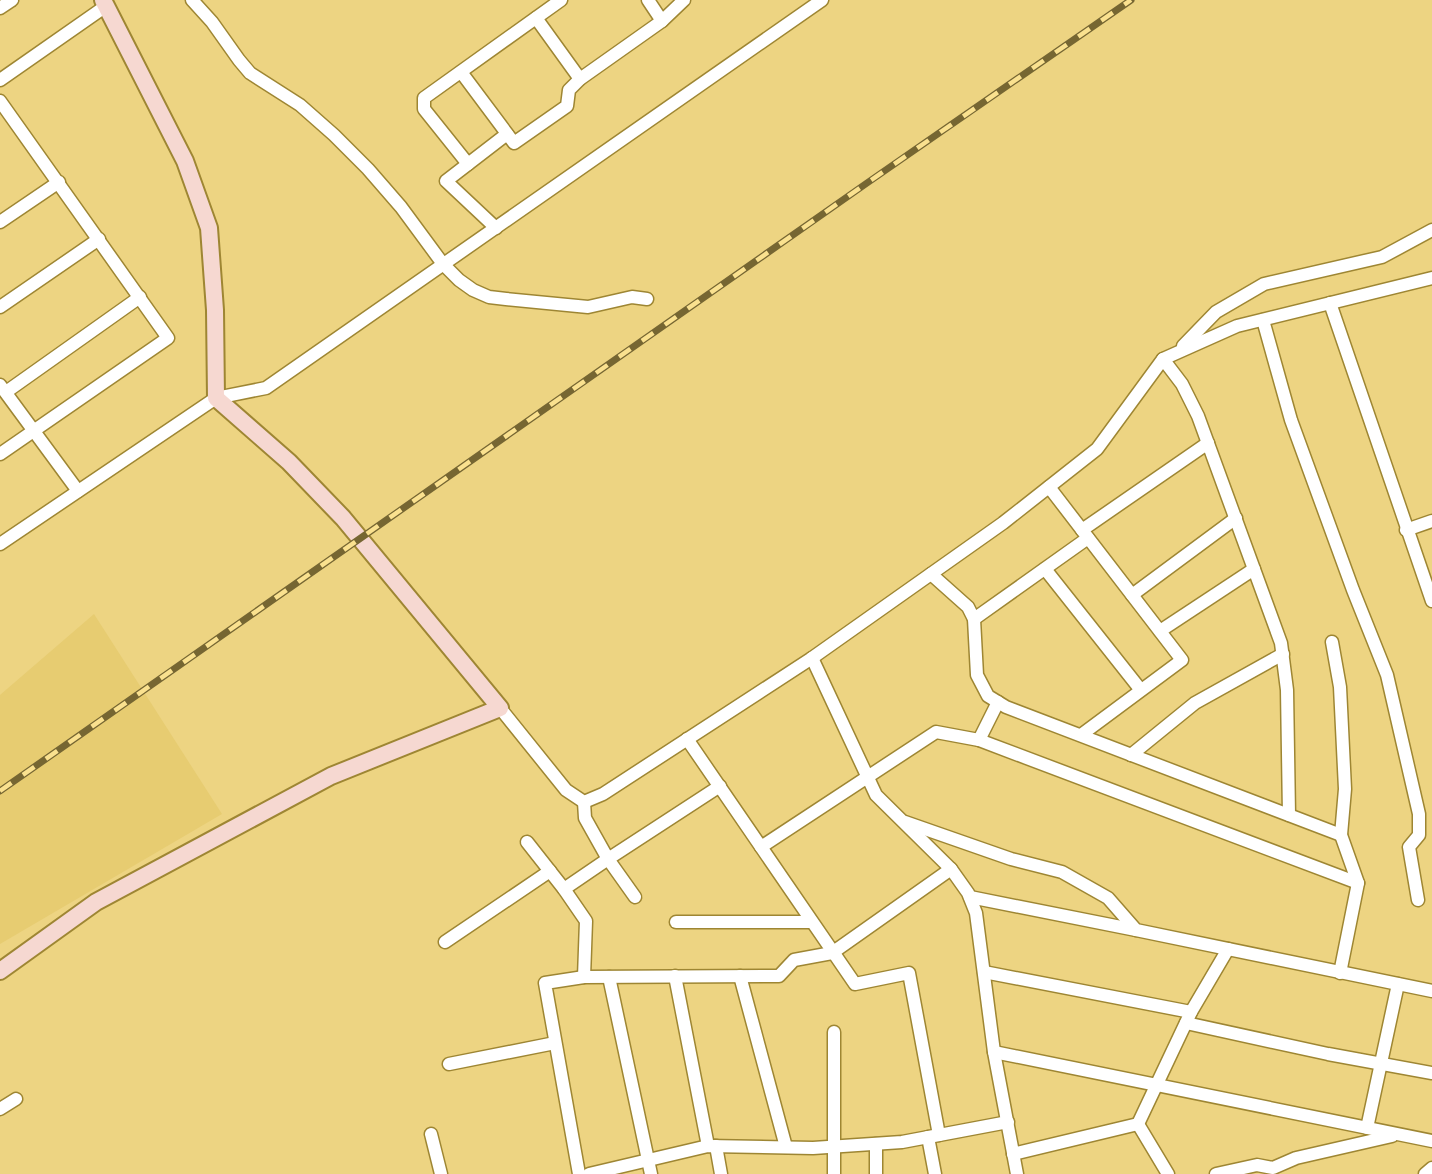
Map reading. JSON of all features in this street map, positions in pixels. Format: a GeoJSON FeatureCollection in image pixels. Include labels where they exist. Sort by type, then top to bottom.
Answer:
{"type":"FeatureCollection","features":[{"type":"Feature","properties":{"kind":"street"},"geometry":{"type":"LineString","coordinates":[[0,8],[12,0]]}},
{"type":"Feature","properties":{"kind":"street"},"geometry":{"type":"LineString","coordinates":[[192,0],[212,22],[238,60],[250,73],[300,105],[368,169],[401,207],[443,264],[473,290],[489,297],[588,306],[632,297],[647,299]]}},
{"type":"Feature","properties":{"kind":"street"},"geometry":{"type":"LineString","coordinates":[[468,164],[424,109],[424,98],[561,0]]}},
{"type":"Feature","properties":{"kind":"street"},"geometry":{"type":"LineString","coordinates":[[648,0],[662,21]]}},
{"type":"Feature","properties":{"kind":"street"},"geometry":{"type":"LineString","coordinates":[[461,72],[514,143],[567,106],[569,90],[580,79],[662,21],[684,0]]}},
{"type":"Feature","properties":{"kind":"street"},"geometry":{"type":"LineString","coordinates":[[0,544],[216,398],[266,388],[821,0]]}},
{"type":"Feature","properties":{"kind":"street"},"geometry":{"type":"LineString","coordinates":[[0,80],[105,3],[185,161],[209,228],[215,310],[216,398],[288,462],[343,518],[566,790],[584,802]]}},
{"type":"Feature","properties":{"kind":"street"},"geometry":{"type":"LineString","coordinates":[[536,18],[580,79]]}},
{"type":"Feature","properties":{"kind":"street"},"geometry":{"type":"LineString","coordinates":[[0,100],[168,338],[0,454]]}},
{"type":"Feature","properties":{"kind":"street"},"geometry":{"type":"LineString","coordinates":[[495,228],[446,181],[507,134]]}},
{"type":"Feature","properties":{"kind":"street"},"geometry":{"type":"LineString","coordinates":[[0,222],[59,182]]}},
{"type":"Feature","properties":{"kind":"street"},"geometry":{"type":"LineString","coordinates":[[1177,352],[1216,312],[1264,284],[1382,257],[1432,230]]}},
{"type":"Feature","properties":{"kind":"street"},"geometry":{"type":"LineString","coordinates":[[0,307],[99,239]]}},
{"type":"Feature","properties":{"kind":"street"},"geometry":{"type":"LineString","coordinates":[[584,802],[603,794],[812,658],[1003,523],[1097,449],[1163,359],[1238,326],[1432,278]]}},
{"type":"Feature","properties":{"kind":"street"},"geometry":{"type":"LineString","coordinates":[[78,491],[3,388],[140,297]]}},
{"type":"Feature","properties":{"kind":"street"},"geometry":{"type":"LineString","coordinates":[[1330,303],[1406,530],[1429,586],[1432,602]]}},
{"type":"Feature","properties":{"kind":"street"},"geometry":{"type":"LineString","coordinates":[[1263,320],[1291,420],[1353,590],[1387,675],[1419,814],[1419,835],[1409,848],[1418,900]]}},
{"type":"Feature","properties":{"kind":"street"},"geometry":{"type":"LineString","coordinates":[[1163,359],[1182,384],[1198,416],[1281,643],[1287,690],[1290,815]]}},
{"type":"Feature","properties":{"kind":"street"},"geometry":{"type":"LineString","coordinates":[[974,620],[1045,569],[1085,534],[1208,443]]}},
{"type":"Feature","properties":{"kind":"street"},"geometry":{"type":"LineString","coordinates":[[1049,487],[1182,660],[1081,735]]}},
{"type":"Feature","properties":{"kind":"street"},"geometry":{"type":"LineString","coordinates":[[1132,595],[1236,518]]}},
{"type":"Feature","properties":{"kind":"street"},"geometry":{"type":"LineString","coordinates":[[1406,530],[1432,522]]}},
{"type":"Feature","properties":{"kind":"street"},"geometry":{"type":"LineString","coordinates":[[1045,569],[1140,689]]}},
{"type":"Feature","properties":{"kind":"street"},"geometry":{"type":"LineString","coordinates":[[1160,631],[1254,569]]}},
{"type":"Feature","properties":{"kind":"street"},"geometry":{"type":"LineString","coordinates":[[931,574],[968,607],[974,620],[978,675],[988,696],[1131,755],[1341,836]]}},
{"type":"Feature","properties":{"kind":"street"},"geometry":{"type":"LineString","coordinates":[[1332,642],[1340,687],[1345,789],[1341,836],[1358,883],[1340,973]]}},
{"type":"Feature","properties":{"kind":"street"},"geometry":{"type":"LineString","coordinates":[[1131,755],[1195,703],[1283,654]]}},
{"type":"Feature","properties":{"kind":"street"},"geometry":{"type":"LineString","coordinates":[[812,658],[876,795],[951,869],[970,897],[976,913],[994,1052],[1017,1174]]}},
{"type":"Feature","properties":{"kind":"street"},"geometry":{"type":"LineString","coordinates":[[979,741],[998,702]]}},
{"type":"Feature","properties":{"kind":"street"},"geometry":{"type":"LineString","coordinates":[[0,971],[96,903],[331,776],[500,708]]}},
{"type":"Feature","properties":{"kind":"street"},"geometry":{"type":"LineString","coordinates":[[761,847],[936,732],[979,741],[1358,883]]}},
{"type":"Feature","properties":{"kind":"street"},"geometry":{"type":"LineString","coordinates":[[687,739],[855,984],[909,973],[933,1136],[935,1174]]}},
{"type":"Feature","properties":{"kind":"street"},"geometry":{"type":"LineString","coordinates":[[564,889],[720,786]]}},
{"type":"Feature","properties":{"kind":"street"},"geometry":{"type":"LineString","coordinates":[[584,802],[585,818],[608,859],[635,897]]}},
{"type":"Feature","properties":{"kind":"street"},"geometry":{"type":"LineString","coordinates":[[902,820],[1011,859],[1062,872],[1108,898],[1136,930]]}},
{"type":"Feature","properties":{"kind":"street"},"geometry":{"type":"LineString","coordinates":[[527,842],[564,889],[585,921],[584,977]]}},
{"type":"Feature","properties":{"kind":"street"},"geometry":{"type":"LineString","coordinates":[[579,1174],[545,983],[584,977],[779,976],[794,960],[832,953],[951,869]]}},
{"type":"Feature","properties":{"kind":"street"},"geometry":{"type":"LineString","coordinates":[[445,942],[550,871]]}},
{"type":"Feature","properties":{"kind":"street"},"geometry":{"type":"LineString","coordinates":[[970,897],[1432,992]]}},
{"type":"Feature","properties":{"kind":"street"},"geometry":{"type":"LineString","coordinates":[[676,922],[811,922]]}},
{"type":"Feature","properties":{"kind":"street"},"geometry":{"type":"LineString","coordinates":[[1138,1124],[1188,1018],[1228,949]]}},
{"type":"Feature","properties":{"kind":"street"},"geometry":{"type":"LineString","coordinates":[[984,972],[1381,1064],[1432,1073]]}},
{"type":"Feature","properties":{"kind":"street"},"geometry":{"type":"LineString","coordinates":[[675,975],[712,1146],[721,1174]]}},
{"type":"Feature","properties":{"kind":"street"},"geometry":{"type":"LineString","coordinates":[[740,976],[786,1147]]}},
{"type":"Feature","properties":{"kind":"street"},"geometry":{"type":"LineString","coordinates":[[609,977],[651,1174]]}},
{"type":"Feature","properties":{"kind":"street"},"geometry":{"type":"LineString","coordinates":[[1367,1128],[1398,984]]}},
{"type":"Feature","properties":{"kind":"street"},"geometry":{"type":"LineString","coordinates":[[834,1032],[834,1174]]}},
{"type":"Feature","properties":{"kind":"street"},"geometry":{"type":"LineString","coordinates":[[449,1064],[555,1043]]}},
{"type":"Feature","properties":{"kind":"street"},"geometry":{"type":"LineString","coordinates":[[994,1052],[1432,1142]]}},
{"type":"Feature","properties":{"kind":"street"},"geometry":{"type":"LineString","coordinates":[[0,1109],[16,1099]]}},
{"type":"Feature","properties":{"kind":"street"},"geometry":{"type":"LineString","coordinates":[[589,1174],[712,1146],[834,1147],[902,1142],[1008,1122]]}},
{"type":"Feature","properties":{"kind":"street"},"geometry":{"type":"LineString","coordinates":[[1013,1154],[1138,1124]]}},
{"type":"Feature","properties":{"kind":"street"},"geometry":{"type":"LineString","coordinates":[[1138,1124],[1168,1174]]}},
{"type":"Feature","properties":{"kind":"street"},"geometry":{"type":"LineString","coordinates":[[431,1134],[441,1174]]}},
{"type":"Feature","properties":{"kind":"street"},"geometry":{"type":"LineString","coordinates":[[1220,1174],[1257,1165],[1273,1168],[1296,1158],[1398,1134]]}},
{"type":"Feature","properties":{"kind":"street"},"geometry":{"type":"LineString","coordinates":[[876,1144],[876,1174]]}},
{"type":"Feature","properties":{"kind":"street"},"geometry":{"type":"LineString","coordinates":[[1425,1174],[1432,1168]]}},
{"type":"Feature","properties":{"kind":"shaded area"},"geometry":{"type":"Polygon","coordinates":[[[94,614],[222,814],[0,944],[0,695],[94,614]]]}},
{"type":"Feature","properties":{"kind":"railway"},"geometry":{"type":"LineString","coordinates":[[0,791],[1131,0]]}}]}
